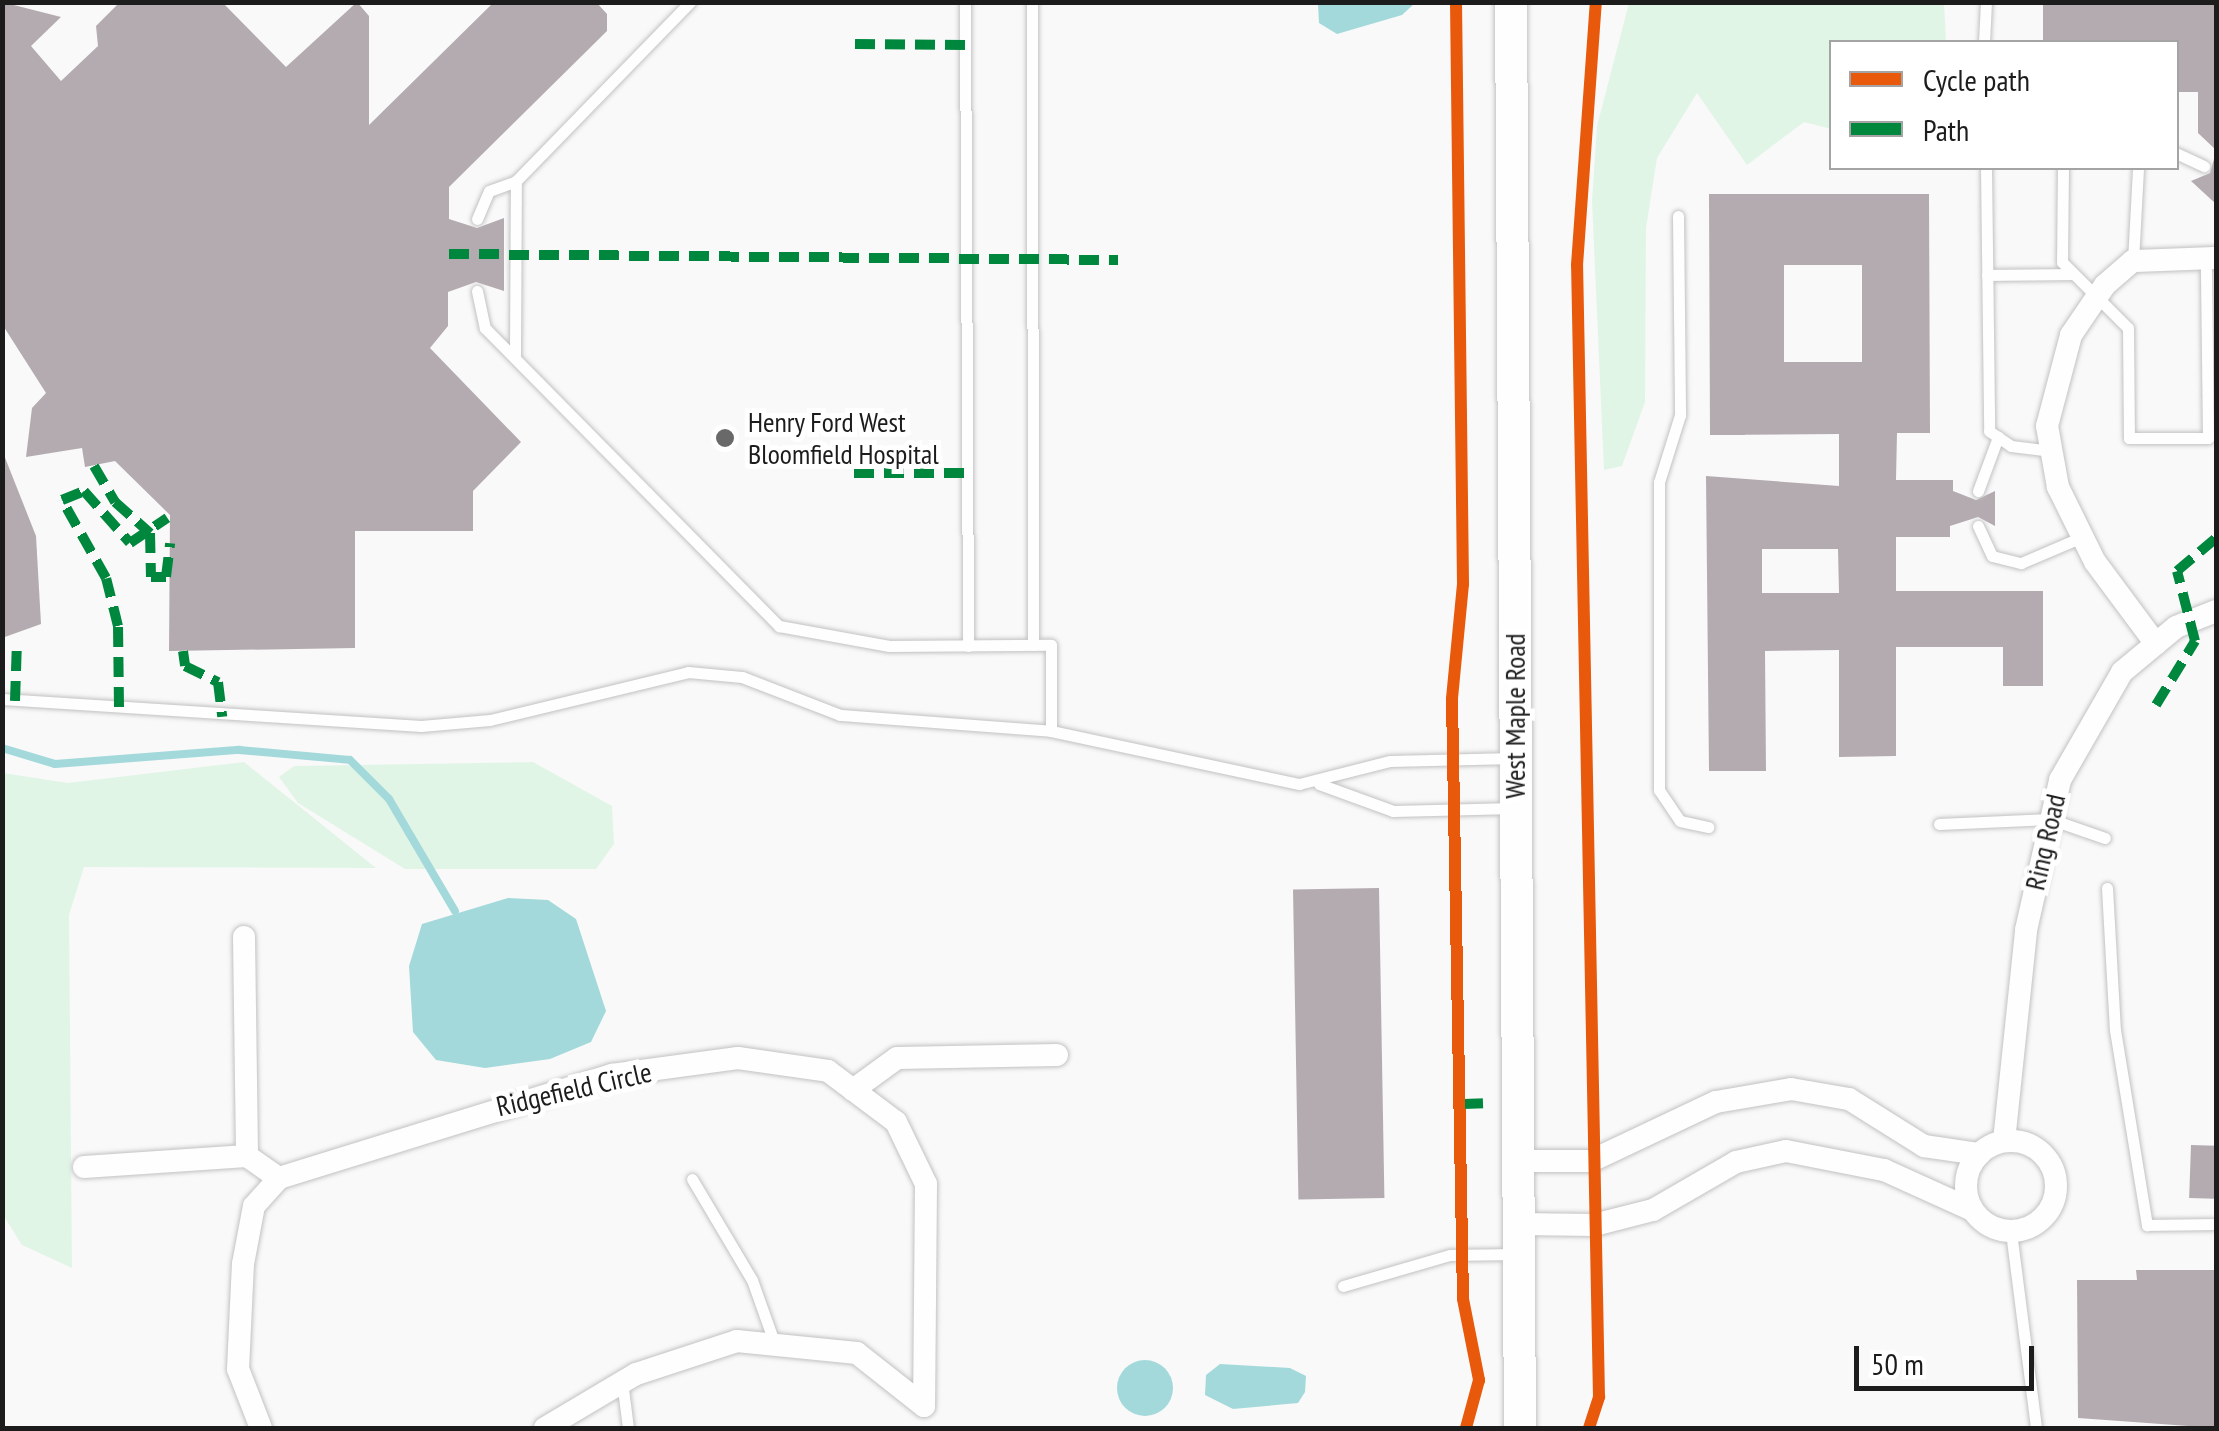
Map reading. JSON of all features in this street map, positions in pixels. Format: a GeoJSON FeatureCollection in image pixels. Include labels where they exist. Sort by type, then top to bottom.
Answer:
{"type":"FeatureCollection","features":[{"type":"Feature","properties":{"kind":"main road","name":"West Maple Road"},"geometry":{"type":"LineString","coordinates":[[1511,2],[1520,1428]]}},
{"type":"Feature","properties":{"kind":"street"},"geometry":{"type":"LineString","coordinates":[[2156,644],[2082,537],[2052,452],[2047,426],[2071,335],[2095,300],[2133,261],[2211,260]]}},
{"type":"Feature","properties":{"kind":"street","name":"Ring Road"},"geometry":{"type":"LineString","coordinates":[[2004,1141],[2026,930],[2050,819],[2083,726],[2156,644],[2216,610]]}},
{"type":"Feature","properties":{"kind":"street"},"geometry":{"type":"LineString","coordinates":[[244,937],[247,1156]]}},
{"type":"Feature","properties":{"kind":"street"},"geometry":{"type":"LineString","coordinates":[[853,1090],[897,1058],[1057,1055]]}},
{"type":"Feature","properties":{"kind":"street","name":"Ridgefield Circle"},"geometry":{"type":"LineString","coordinates":[[279,1178],[612,1074],[738,1058],[828,1070],[896,1122],[926,1184],[927,1417]]}},
{"type":"Feature","properties":{"kind":"street"},"geometry":{"type":"LineString","coordinates":[[1519,1161],[1592,1161],[1716,1102],[1791,1089],[1849,1098],[1924,1146],[1979,1154]]}},
{"type":"Feature","properties":{"kind":"street"},"geometry":{"type":"LineString","coordinates":[[1519,1239],[1653,1210],[1736,1162],[1786,1151],[1884,1170],[2012,1232],[2039,1222],[2057,1188],[2046,1156],[2004,1141],[1979,1154],[1966,1177],[1972,1210]]}},
{"type":"Feature","properties":{"kind":"street"},"geometry":{"type":"LineString","coordinates":[[84,1167],[247,1156],[279,1178],[254,1206],[243,1264],[238,1368],[261,1428]]}},
{"type":"Feature","properties":{"kind":"street","name":"Ridgefield Circle"},"geometry":{"type":"LineString","coordinates":[[544,1428],[622,1381],[684,1355],[773,1339],[856,1353],[927,1417]]}},
{"type":"Feature","properties":{"kind":"lane"},"geometry":{"type":"LineString","coordinates":[[477,219],[489,191],[516,180],[690,2]]}},
{"type":"Feature","properties":{"kind":"lane"},"geometry":{"type":"LineString","coordinates":[[966,2],[968,646]]}},
{"type":"Feature","properties":{"kind":"lane"},"geometry":{"type":"LineString","coordinates":[[1032,2],[1033,645]]}},
{"type":"Feature","properties":{"kind":"lane"},"geometry":{"type":"LineString","coordinates":[[1984,40],[1986,2]]}},
{"type":"Feature","properties":{"kind":"lane"},"geometry":{"type":"LineString","coordinates":[[2179,154],[2204,166]]}},
{"type":"Feature","properties":{"kind":"lane"},"geometry":{"type":"LineString","coordinates":[[1986,170],[1989,431],[2052,452]]}},
{"type":"Feature","properties":{"kind":"lane"},"geometry":{"type":"LineString","coordinates":[[2063,170],[2062,262],[2095,300],[2128,328],[2129,438],[2208,438],[2211,260]]}},
{"type":"Feature","properties":{"kind":"lane"},"geometry":{"type":"LineString","coordinates":[[2133,261],[2138,170]]}},
{"type":"Feature","properties":{"kind":"lane"},"geometry":{"type":"LineString","coordinates":[[515,356],[516,180]]}},
{"type":"Feature","properties":{"kind":"lane"},"geometry":{"type":"LineString","coordinates":[[1678,216],[1680,415],[1659,482],[1659,790],[1680,821],[1708,827]]}},
{"type":"Feature","properties":{"kind":"lane"},"geometry":{"type":"LineString","coordinates":[[1988,275],[2072,274]]}},
{"type":"Feature","properties":{"kind":"lane"},"geometry":{"type":"LineString","coordinates":[[477,292],[485,328],[779,626],[889,646],[1052,645],[1051,731]]}},
{"type":"Feature","properties":{"kind":"lane"},"geometry":{"type":"LineString","coordinates":[[1978,491],[1998,437]]}},
{"type":"Feature","properties":{"kind":"lane"},"geometry":{"type":"LineString","coordinates":[[1978,526],[1992,556],[2021,563],[2082,537]]}},
{"type":"Feature","properties":{"kind":"lane"},"geometry":{"type":"LineString","coordinates":[[2,699],[421,726],[490,720],[688,672],[742,676],[840,715],[1051,731],[1320,784],[1393,810],[1516,808]]}},
{"type":"Feature","properties":{"kind":"lane"},"geometry":{"type":"LineString","coordinates":[[1320,784],[1390,762],[1515,758]]}},
{"type":"Feature","properties":{"kind":"lane"},"geometry":{"type":"LineString","coordinates":[[1940,824],[2050,819],[2105,838]]}},
{"type":"Feature","properties":{"kind":"lane"},"geometry":{"type":"LineString","coordinates":[[2107,888],[2115,1030],[2147,1225],[2212,1224]]}},
{"type":"Feature","properties":{"kind":"lane"},"geometry":{"type":"LineString","coordinates":[[692,1179],[752,1280],[773,1339]]}},
{"type":"Feature","properties":{"kind":"lane"},"geometry":{"type":"LineString","coordinates":[[2012,1232],[2036,1428]]}},
{"type":"Feature","properties":{"kind":"lane"},"geometry":{"type":"LineString","coordinates":[[1343,1286],[1519,1239]]}},
{"type":"Feature","properties":{"kind":"lane"},"geometry":{"type":"LineString","coordinates":[[622,1381],[628,1428]]}},
{"type":"Feature","properties":{"kind":"green space"},"geometry":{"type":"Polygon","coordinates":[[[1629,3],[1944,3],[1946,40],[1829,40],[1829,128],[1804,122],[1747,165],[1697,93],[1657,158],[1646,228],[1645,402],[1622,466],[1604,470],[1592,201],[1597,126],[1629,3]]]}},
{"type":"Feature","properties":{"kind":"green space"},"geometry":{"type":"Polygon","coordinates":[[[244,762],[376,868],[84,867],[69,915],[72,1268],[22,1245],[3,1215],[3,773],[68,783],[244,762]]]}},
{"type":"Feature","properties":{"kind":"green space"},"geometry":{"type":"Polygon","coordinates":[[[533,762],[612,806],[614,844],[596,869],[405,869],[298,803],[279,777],[294,766],[533,762]]]}},
{"type":"Feature","properties":{"kind":"water"},"geometry":{"type":"Polygon","coordinates":[[[1318,2],[1415,3],[1402,15],[1337,34],[1319,23],[1318,2]]]}},
{"type":"Feature","properties":{"kind":"water"},"geometry":{"type":"Polygon","coordinates":[[[508,898],[548,900],[576,919],[606,1011],[591,1042],[550,1059],[485,1068],[436,1060],[413,1032],[409,966],[422,924],[508,898]]]}},
{"type":"Feature","properties":{"kind":"water"},"geometry":{"type":"Polygon","coordinates":[[[1145,1360],[1165,1368],[1173,1388],[1165,1408],[1145,1416],[1125,1408],[1117,1388],[1125,1368],[1145,1360]]]}},
{"type":"Feature","properties":{"kind":"water"},"geometry":{"type":"Polygon","coordinates":[[[1220,1364],[1290,1368],[1306,1376],[1305,1392],[1298,1403],[1233,1409],[1205,1395],[1206,1375],[1220,1364]]]}},
{"type":"Feature","properties":{"kind":"building"},"geometry":{"type":"Polygon","coordinates":[[[2,2],[61,17],[31,46],[61,81],[98,46],[96,26],[120,2],[222,2],[286,67],[357,2],[369,16],[369,125],[494,2],[596,2],[607,14],[607,31],[449,187],[449,219],[477,228],[504,218],[504,291],[476,282],[448,292],[448,326],[430,348],[521,442],[473,491],[473,531],[355,531],[355,648],[169,651],[170,515],[115,461],[85,467],[82,448],[26,457],[32,408],[46,393],[2,324],[2,2]]]}},
{"type":"Feature","properties":{"kind":"building"},"geometry":{"type":"Polygon","coordinates":[[[2043,2],[2216,2],[2216,150],[2198,133],[2198,92],[2179,92],[2179,40],[2043,40],[2043,2]]]}},
{"type":"Feature","properties":{"kind":"building"},"geometry":{"type":"Polygon","coordinates":[[[2216,152],[2216,204],[2191,181],[2210,173],[2216,152]]]}},
{"type":"Feature","properties":{"kind":"building"},"geometry":{"type":"Polygon","coordinates":[[[1709,194],[1929,194],[1930,433],[1897,433],[1896,480],[1953,480],[1953,491],[1976,500],[1995,491],[1995,526],[1978,517],[1950,526],[1950,537],[1896,537],[1896,591],[2043,591],[2043,686],[2003,686],[2003,647],[1896,647],[1896,756],[1839,757],[1839,650],[1765,651],[1766,771],[1709,771],[1706,476],[1839,486],[1839,434],[1710,435],[1709,194]],[[1784,265],[1784,362],[1862,362],[1862,265],[1784,265]],[[1762,549],[1762,593],[1839,593],[1838,549],[1762,549]]]}},
{"type":"Feature","properties":{"kind":"building"},"geometry":{"type":"Polygon","coordinates":[[[2,450],[36,536],[41,624],[2,638],[2,450]]]}},
{"type":"Feature","properties":{"kind":"building"},"geometry":{"type":"Polygon","coordinates":[[[1379,888],[1384,1198],[1298,1199],[1293,890],[1379,888]]]}},
{"type":"Feature","properties":{"kind":"building"},"geometry":{"type":"Polygon","coordinates":[[[2191,1145],[2216,1146],[2214,1199],[2189,1198],[2191,1145]]]}},
{"type":"Feature","properties":{"kind":"building"},"geometry":{"type":"Polygon","coordinates":[[[2136,1270],[2216,1270],[2216,1428],[2078,1418],[2077,1280],[2137,1280],[2136,1270]]]}},
{"type":"Feature","properties":{"kind":"waterway"},"geometry":{"type":"LineString","coordinates":[[2,748],[55,764],[239,750],[350,760],[389,799],[455,911]]}},
{"type":"Feature","properties":{"kind":"marked path"},"geometry":{"type":"LineString","coordinates":[[855,44],[966,45]]}},
{"type":"Feature","properties":{"kind":"marked path"},"geometry":{"type":"LineString","coordinates":[[449,254],[1118,260]]}},
{"type":"Feature","properties":{"kind":"marked path"},"geometry":{"type":"LineString","coordinates":[[94,466],[115,502],[150,533],[151,577],[166,577],[170,543]]}},
{"type":"Feature","properties":{"kind":"marked path"},"geometry":{"type":"LineString","coordinates":[[854,473],[967,473]]}},
{"type":"Feature","properties":{"kind":"marked path"},"geometry":{"type":"LineString","coordinates":[[119,707],[118,626],[106,578],[62,500],[84,491],[130,543],[167,518]]}},
{"type":"Feature","properties":{"kind":"marked path"},"geometry":{"type":"LineString","coordinates":[[2156,705],[2195,641],[2177,571],[2216,538]]}},
{"type":"Feature","properties":{"kind":"marked path"},"geometry":{"type":"LineString","coordinates":[[15,701],[17,642]]}},
{"type":"Feature","properties":{"kind":"marked path"},"geometry":{"type":"LineString","coordinates":[[183,651],[185,666],[218,682],[222,717]]}},
{"type":"Feature","properties":{"kind":"marked path"},"geometry":{"type":"LineString","coordinates":[[1463,1104],[1492,1103]]}},
{"type":"Feature","properties":{"kind":"cycle path"},"geometry":{"type":"LineString","coordinates":[[1456,2],[1463,584],[1452,699],[1463,1299],[1479,1380],[1466,1428]]}},
{"type":"Feature","properties":{"kind":"cycle path"},"geometry":{"type":"LineString","coordinates":[[1589,1428],[1599,1397],[1577,265],[1596,2]]}},
{"type":"Feature","properties":{"kind":"place","name":"Henry Ford West Bloomfield Hospital"},"geometry":{"type":"Point","coordinates":[725,438]}}]}
